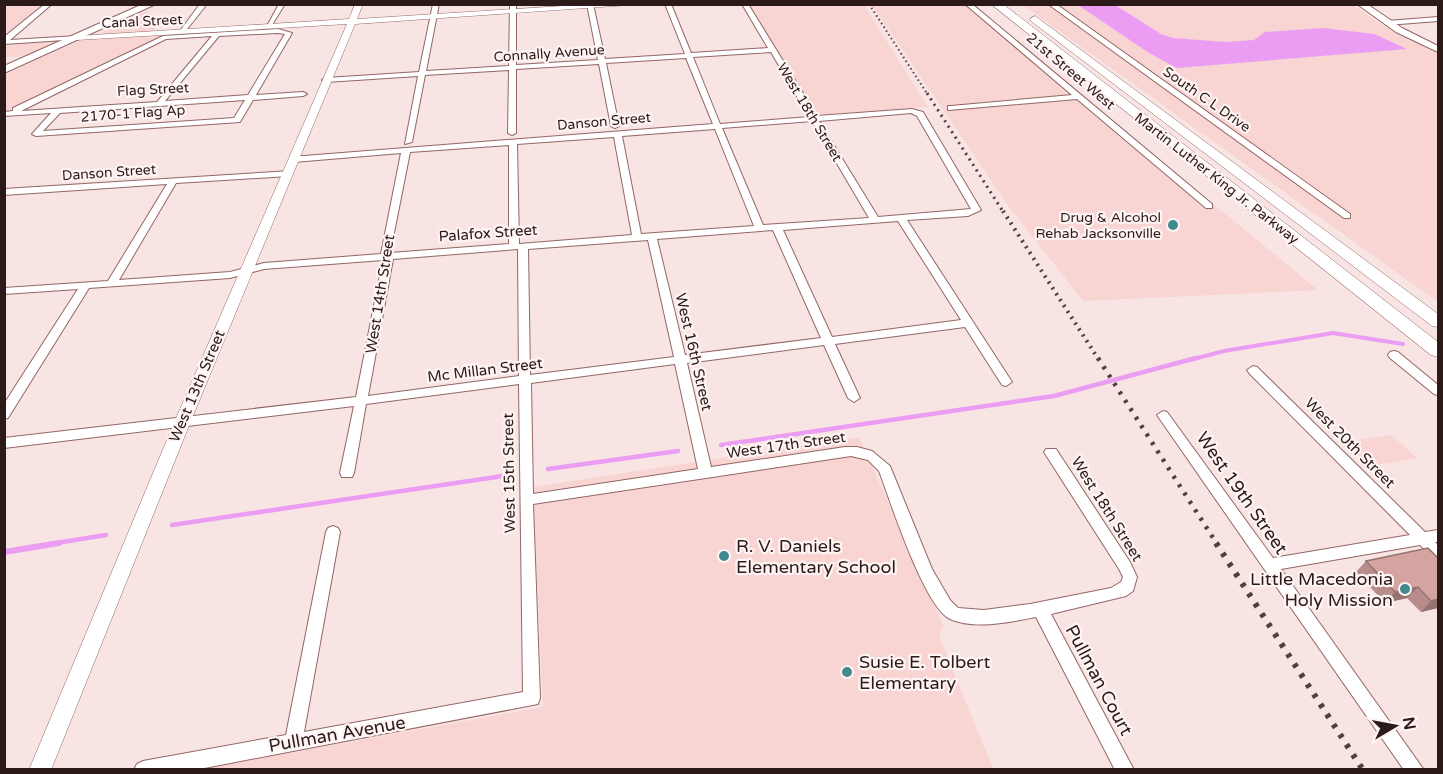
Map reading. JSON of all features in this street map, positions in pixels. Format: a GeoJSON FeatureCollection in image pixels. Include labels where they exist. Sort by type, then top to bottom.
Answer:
{"type":"FeatureCollection","features":[{"type":"Feature","properties":{"kind":"highway","name":"Martin Luther King Jr. Parkway"},"geometry":{"type":"LineString","coordinates":[[996,4],[1438,351]]}},
{"type":"Feature","properties":{"kind":"highway","name":"Martin Luther King Jr. Parkway"},"geometry":{"type":"LineString","coordinates":[[1023,10],[1438,322]]}},
{"type":"Feature","properties":{"kind":"main road"},"geometry":{"type":"LineString","coordinates":[[4,70],[152,4]]}},
{"type":"Feature","properties":{"kind":"main road"},"geometry":{"type":"LineString","coordinates":[[1361,4],[1387,23],[1438,49]]}},
{"type":"Feature","properties":{"kind":"street"},"geometry":{"type":"LineString","coordinates":[[4,42],[49,4]]}},
{"type":"Feature","properties":{"kind":"street"},"geometry":{"type":"LineString","coordinates":[[182,32],[204,4]]}},
{"type":"Feature","properties":{"kind":"street"},"geometry":{"type":"LineString","coordinates":[[268,27],[282,4]]}},
{"type":"Feature","properties":{"kind":"street","name":"West 13th Street"},"geometry":{"type":"LineString","coordinates":[[40,770],[182,423],[358,4]]}},
{"type":"Feature","properties":{"kind":"street","name":"West 14th Street"},"geometry":{"type":"LineString","coordinates":[[347,473],[387,256],[385,252],[436,4]]}},
{"type":"Feature","properties":{"kind":"street","name":"Canal Street"},"geometry":{"type":"LineString","coordinates":[[4,42],[434,17],[513,8],[640,4]]}},
{"type":"Feature","properties":{"kind":"street"},"geometry":{"type":"LineString","coordinates":[[668,4],[759,228]]}},
{"type":"Feature","properties":{"kind":"street","name":"West 18th Street"},"geometry":{"type":"LineString","coordinates":[[745,4],[875,219]]}},
{"type":"Feature","properties":{"kind":"street","name":"21st Street West"},"geometry":{"type":"LineString","coordinates":[[968,4],[1209,206]]}},
{"type":"Feature","properties":{"kind":"street","name":"South C L Drive"},"geometry":{"type":"LineString","coordinates":[[1051,4],[1347,216]]}},
{"type":"Feature","properties":{"kind":"street"},"geometry":{"type":"LineString","coordinates":[[590,6],[637,237]]}},
{"type":"Feature","properties":{"kind":"street","name":"West 15th Street"},"geometry":{"type":"LineString","coordinates":[[513,8],[512,138],[524,380],[532,698]]}},
{"type":"Feature","properties":{"kind":"street"},"geometry":{"type":"LineString","coordinates":[[1387,23],[1438,19]]}},
{"type":"Feature","properties":{"kind":"street"},"geometry":{"type":"LineString","coordinates":[[7,114],[165,38],[215,37],[241,33],[289,33],[251,94],[252,97]]}},
{"type":"Feature","properties":{"kind":"street"},"geometry":{"type":"LineString","coordinates":[[160,102],[215,37]]}},
{"type":"Feature","properties":{"kind":"street","name":"Connally Avenue"},"geometry":{"type":"LineString","coordinates":[[326,80],[772,50]]}},
{"type":"Feature","properties":{"kind":"street","name":"Flag Street"},"geometry":{"type":"LineString","coordinates":[[7,114],[303,94]]}},
{"type":"Feature","properties":{"kind":"street","name":"2170-1 Flag Ap"},"geometry":{"type":"LineString","coordinates":[[59,110],[36,134],[237,120],[252,97]]}},
{"type":"Feature","properties":{"kind":"street"},"geometry":{"type":"LineString","coordinates":[[951,108],[1078,97]]}},
{"type":"Feature","properties":{"kind":"street","name":"Danson Street"},"geometry":{"type":"LineString","coordinates":[[294,159],[407,146],[616,130],[717,126],[906,110],[916,112],[976,207],[975,212]]}},
{"type":"Feature","properties":{"kind":"street","name":"Danson Street"},"geometry":{"type":"LineString","coordinates":[[4,192],[288,173]]}},
{"type":"Feature","properties":{"kind":"street"},"geometry":{"type":"LineString","coordinates":[[112,283],[173,182]]}},
{"type":"Feature","properties":{"kind":"street","name":"Palafox Street"},"geometry":{"type":"LineString","coordinates":[[4,291],[230,274],[264,266],[975,212]]}},
{"type":"Feature","properties":{"kind":"street"},"geometry":{"type":"LineString","coordinates":[[901,218],[1006,382]]}},
{"type":"Feature","properties":{"kind":"street"},"geometry":{"type":"LineString","coordinates":[[777,228],[854,398]]}},
{"type":"Feature","properties":{"kind":"street","name":"West 16th Street"},"geometry":{"type":"LineString","coordinates":[[652,237],[706,473]]}},
{"type":"Feature","properties":{"kind":"street"},"geometry":{"type":"LineString","coordinates":[[4,415],[86,285]]}},
{"type":"Feature","properties":{"kind":"street","name":"Mc Millan Street"},"geometry":{"type":"LineString","coordinates":[[4,442],[361,401],[968,323]]}},
{"type":"Feature","properties":{"kind":"street"},"geometry":{"type":"LineString","coordinates":[[1394,354],[1438,391]]}},
{"type":"Feature","properties":{"kind":"street","name":"West 20th Street"},"geometry":{"type":"LineString","coordinates":[[1253,370],[1431,538],[1438,554]]}},
{"type":"Feature","properties":{"kind":"street","name":"West 19th Street"},"geometry":{"type":"LineString","coordinates":[[1163,415],[1415,770]]}},
{"type":"Feature","properties":{"kind":"street","name":"West 17th Street"},"geometry":{"type":"LineString","coordinates":[[526,500],[851,451],[870,455],[885,470],[936,594],[953,614],[984,617],[1040,609]]}},
{"type":"Feature","properties":{"kind":"street","name":"West 18th Street"},"geometry":{"type":"LineString","coordinates":[[1040,609],[1121,591],[1128,586],[1130,577],[1051,452]]}},
{"type":"Feature","properties":{"kind":"street"},"geometry":{"type":"LineString","coordinates":[[293,742],[333,532]]}},
{"type":"Feature","properties":{"kind":"street"},"geometry":{"type":"LineString","coordinates":[[1269,565],[1431,538]]}},
{"type":"Feature","properties":{"kind":"street","name":"Pullman Court"},"geometry":{"type":"LineString","coordinates":[[1040,609],[1125,770]]}},
{"type":"Feature","properties":{"kind":"street","name":"Pullman Avenue"},"geometry":{"type":"LineString","coordinates":[[143,770],[532,698]]}},
{"type":"Feature","properties":{"kind":"shaded area"},"geometry":{"type":"Polygon","coordinates":[[[45,5],[5,38],[5,7],[45,5]]]}},
{"type":"Feature","properties":{"kind":"shaded area"},"geometry":{"type":"Polygon","coordinates":[[[749,5],[864,5],[928,107],[817,115],[749,5]]]}},
{"type":"Feature","properties":{"kind":"shaded area"},"geometry":{"type":"Polygon","coordinates":[[[872,5],[971,5],[1318,290],[1083,301],[1010,208],[872,5]]]}},
{"type":"Feature","properties":{"kind":"shaded area"},"geometry":{"type":"Polygon","coordinates":[[[1023,5],[1353,5],[1379,23],[1438,52],[1438,302],[1023,5]]]}},
{"type":"Feature","properties":{"kind":"shaded area"},"geometry":{"type":"Polygon","coordinates":[[[1078,5],[1115,5],[1161,34],[1173,38],[1225,42],[1254,40],[1265,32],[1323,28],[1374,34],[1407,49],[1177,68],[1149,53],[1078,5]]]}},
{"type":"Feature","properties":{"kind":"shaded area"},"geometry":{"type":"Polygon","coordinates":[[[146,11],[163,19],[152,32],[100,33],[146,11]]]}},
{"type":"Feature","properties":{"kind":"shaded area"},"geometry":{"type":"Polygon","coordinates":[[[164,35],[5,112],[5,74],[79,41],[164,35]]]}},
{"type":"Feature","properties":{"kind":"shaded area"},"geometry":{"type":"Polygon","coordinates":[[[63,40],[30,56],[5,57],[7,44],[63,40]]]}},
{"type":"Feature","properties":{"kind":"shaded area"},"geometry":{"type":"Polygon","coordinates":[[[1391,435],[1417,458],[1369,466],[1357,454],[1362,453],[1350,441],[1391,435]]]}},
{"type":"Feature","properties":{"kind":"shaded area"},"geometry":{"type":"Polygon","coordinates":[[[859,437],[943,625],[939,636],[993,769],[197,770],[543,707],[533,487],[859,437]]]}},
{"type":"Feature","properties":{"kind":"building"},"geometry":{"type":"Polygon","coordinates":[[[1428,548],[1438,558],[1438,599],[1431,601],[1418,587],[1395,592],[1366,561],[1428,548]]]}},
{"type":"Feature","properties":{"kind":"waterway"},"geometry":{"type":"LineString","coordinates":[[1190,360],[1224,351],[1333,333],[1403,344]]}},
{"type":"Feature","properties":{"kind":"waterway"},"geometry":{"type":"LineString","coordinates":[[721,445],[1054,396],[1196,358]]}},
{"type":"Feature","properties":{"kind":"waterway"},"geometry":{"type":"LineString","coordinates":[[548,469],[678,451]]}},
{"type":"Feature","properties":{"kind":"waterway"},"geometry":{"type":"LineString","coordinates":[[172,525],[503,476]]}},
{"type":"Feature","properties":{"kind":"waterway"},"geometry":{"type":"LineString","coordinates":[[50,544],[106,535]]}},
{"type":"Feature","properties":{"kind":"waterway"},"geometry":{"type":"LineString","coordinates":[[4,552],[59,543]]}},
{"type":"Feature","properties":{"kind":"railway"},"geometry":{"type":"LineString","coordinates":[[869,4],[928,95]]}},
{"type":"Feature","properties":{"kind":"railway"},"geometry":{"type":"LineString","coordinates":[[927,93],[1004,213]]}},
{"type":"Feature","properties":{"kind":"railway"},"geometry":{"type":"LineString","coordinates":[[1003,211],[1099,360]]}},
{"type":"Feature","properties":{"kind":"railway"},"geometry":{"type":"LineString","coordinates":[[1098,358],[1217,544]]}},
{"type":"Feature","properties":{"kind":"railway"},"geometry":{"type":"LineString","coordinates":[[1216,543],[1363,770]]}},
{"type":"Feature","properties":{"kind":"place","name":"Drug & Alcohol Rehab Jacksonville"},"geometry":{"type":"Point","coordinates":[1173,225]}},
{"type":"Feature","properties":{"kind":"place","name":"R. V. Daniels Elementary School"},"geometry":{"type":"Point","coordinates":[724,556]}},
{"type":"Feature","properties":{"kind":"place","name":"Little Macedonia Holy Mission"},"geometry":{"type":"Point","coordinates":[1405,589]}},
{"type":"Feature","properties":{"kind":"place","name":"Susie E. Tolbert Elementary"},"geometry":{"type":"Point","coordinates":[847,672]}}]}
